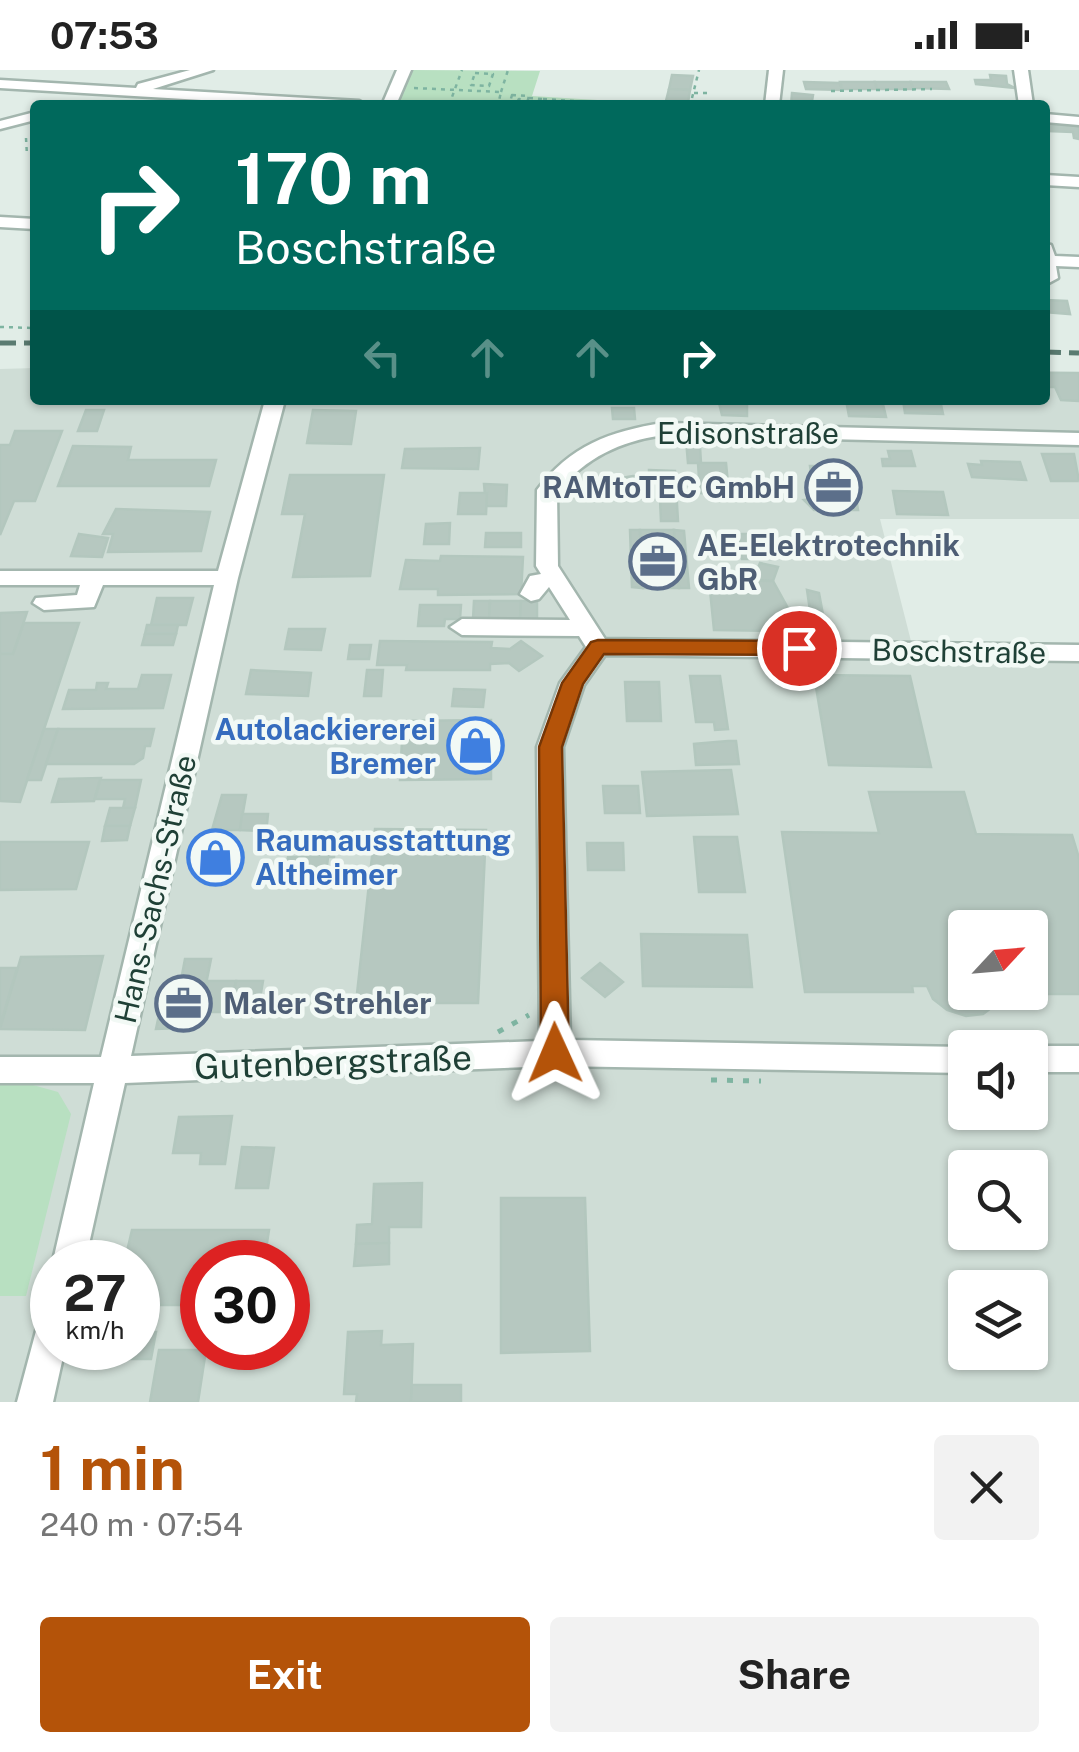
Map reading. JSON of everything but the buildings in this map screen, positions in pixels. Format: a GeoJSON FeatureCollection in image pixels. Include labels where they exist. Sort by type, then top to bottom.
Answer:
{"type":"FeatureCollection","features":[{"type":"Feature","properties":{"kind":"street"},"geometry":{"type":"LineString","coordinates":[[85,96],[100,70]]}},
{"type":"Feature","properties":{"kind":"street"},"geometry":{"type":"LineString","coordinates":[[152,95],[206,70]]}},
{"type":"Feature","properties":{"kind":"street"},"geometry":{"type":"LineString","coordinates":[[390,100],[404,70]]}},
{"type":"Feature","properties":{"kind":"street"},"geometry":{"type":"LineString","coordinates":[[773,100],[776,70]]}},
{"type":"Feature","properties":{"kind":"street"},"geometry":{"type":"LineString","coordinates":[[1021,70],[1025,100]]}},
{"type":"Feature","properties":{"kind":"street"},"geometry":{"type":"LineString","coordinates":[[0,84],[85,96],[120,93],[255,100]]}},
{"type":"Feature","properties":{"kind":"street"},"geometry":{"type":"LineString","coordinates":[[0,125],[30,117]]}},
{"type":"Feature","properties":{"kind":"street"},"geometry":{"type":"LineString","coordinates":[[1050,118],[1079,121]]}},
{"type":"Feature","properties":{"kind":"street"},"geometry":{"type":"LineString","coordinates":[[1050,180],[1079,182]]}},
{"type":"Feature","properties":{"kind":"street"},"geometry":{"type":"LineString","coordinates":[[0,222],[30,224]]}},
{"type":"Feature","properties":{"kind":"street"},"geometry":{"type":"LineString","coordinates":[[1050,263],[1079,262]]}},
{"type":"Feature","properties":{"kind":"street","name":"Hans-Sachs-Straße"},"geometry":{"type":"LineString","coordinates":[[73,1240],[227,578],[273,405]]}},
{"type":"Feature","properties":{"kind":"street","name":"Edisonstraße"},"geometry":{"type":"LineString","coordinates":[[593,638],[547,566],[547,490],[578,454],[626,434],[664,429],[1079,439]]}},
{"type":"Feature","properties":{"kind":"street"},"geometry":{"type":"LineString","coordinates":[[0,578],[227,578]]}},
{"type":"Feature","properties":{"kind":"street"},"geometry":{"type":"LineString","coordinates":[[44,603],[86,602],[94,578]]}},
{"type":"Feature","properties":{"kind":"street"},"geometry":{"type":"LineString","coordinates":[[532,594],[538,581],[555,579]]}},
{"type":"Feature","properties":{"kind":"street","name":"Boschstraße"},"geometry":{"type":"LineString","coordinates":[[462,627],[593,638],[1079,652]]}},
{"type":"Feature","properties":{"kind":"street"},"geometry":{"type":"LineString","coordinates":[[555,1053],[550,747],[572,683],[593,638]]}},
{"type":"Feature","properties":{"kind":"street","name":"Gutenbergstraße"},"geometry":{"type":"LineString","coordinates":[[0,1070],[112,1070],[555,1053],[948,1060]]}},
{"type":"Feature","properties":{"kind":"street"},"geometry":{"type":"LineString","coordinates":[[1048,1059],[1079,1059]]}},
{"type":"Feature","properties":{"kind":"street"},"geometry":{"type":"LineString","coordinates":[[36,1402],[43,1370]]}},
{"type":"Feature","properties":{"kind":"path"},"geometry":{"type":"LineString","coordinates":[[451,100],[462,70]]}},
{"type":"Feature","properties":{"kind":"path"},"geometry":{"type":"LineString","coordinates":[[499,100],[508,70]]}},
{"type":"Feature","properties":{"kind":"path"},"geometry":{"type":"LineString","coordinates":[[700,70],[693,95],[708,93]]}},
{"type":"Feature","properties":{"kind":"path"},"geometry":{"type":"LineString","coordinates":[[459,79],[474,79],[476,73],[493,74],[491,80],[505,80]]}},
{"type":"Feature","properties":{"kind":"path"},"geometry":{"type":"LineString","coordinates":[[414,88],[501,92]]}},
{"type":"Feature","properties":{"kind":"path"},"geometry":{"type":"LineString","coordinates":[[832,91],[932,89]]}},
{"type":"Feature","properties":{"kind":"path"},"geometry":{"type":"LineString","coordinates":[[517,100],[536,97],[554,100]]}},
{"type":"Feature","properties":{"kind":"path"},"geometry":{"type":"LineString","coordinates":[[26,138],[27,156]]}},
{"type":"Feature","properties":{"kind":"path"},"geometry":{"type":"LineString","coordinates":[[0,327],[30,328]]}},
{"type":"Feature","properties":{"kind":"shaded area"},"geometry":{"type":"Polygon","coordinates":[[[30,368],[30,405],[1050,405],[1050,371],[1079,372],[1079,519],[880,519],[913,649],[1079,652],[1079,1402],[0,1402],[0,369],[30,368]]]}},
{"type":"Feature","properties":{"kind":"green space"},"geometry":{"type":"Polygon","coordinates":[[[412,70],[540,71],[532,96],[597,100],[399,100],[412,70]]]}},
{"type":"Feature","properties":{"kind":"green space"},"geometry":{"type":"Polygon","coordinates":[[[0,1085],[33,1085],[58,1092],[71,1114],[40,1240],[30,1240],[26,1296],[0,1296],[0,1085]]]}},
{"type":"Feature","properties":{"kind":"railway"},"geometry":{"type":"LineString","coordinates":[[0,343],[30,343]]}},
{"type":"Feature","properties":{"kind":"railway"},"geometry":{"type":"LineString","coordinates":[[1050,352],[1079,353]]}},
{"type":"Feature","properties":{"kind":"place","name":"RAMtoTEC GmbH"},"geometry":{"type":"Point","coordinates":[834,487]}},
{"type":"Feature","properties":{"kind":"place","name":"AE-Elektrotechnik GbR"},"geometry":{"type":"Point","coordinates":[658,562]}},
{"type":"Feature","properties":{"kind":"place","name":"Autolackiererei Bremer"},"geometry":{"type":"Point","coordinates":[475,746]}},
{"type":"Feature","properties":{"kind":"place","name":"Raumausstattung Altheimer"},"geometry":{"type":"Point","coordinates":[216,857]}},
{"type":"Feature","properties":{"kind":"place","name":"Maler Strehler"},"geometry":{"type":"Point","coordinates":[184,1003]}},
{"type":"Feature","properties":{"kind":"route"},"geometry":{"type":"LineString","coordinates":[[555,1053],[550,747],[572,683],[598,647],[799,648]]}}]}
